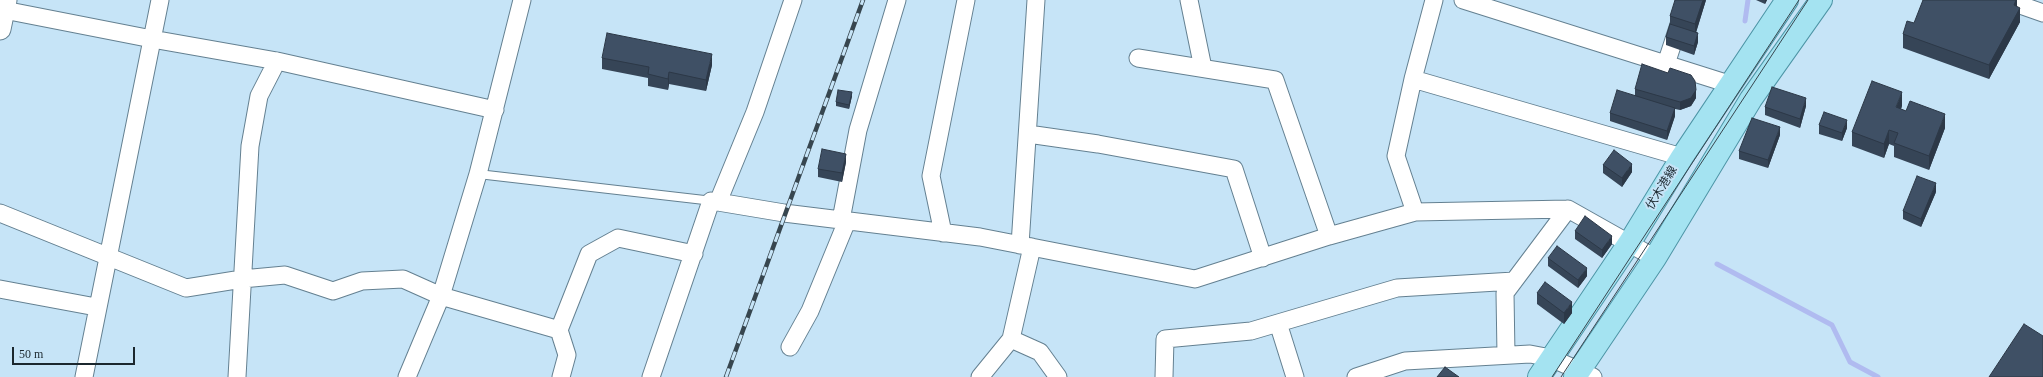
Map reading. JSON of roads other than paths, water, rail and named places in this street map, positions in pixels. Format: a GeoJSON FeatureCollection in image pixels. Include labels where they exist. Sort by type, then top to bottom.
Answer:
{"type":"FeatureCollection","features":[{"type":"Feature","properties":{"kind":"main road","name":"伏木港線"},"geometry":{"type":"LineString","coordinates":[[1539,377],[1630,242],[1729,84],[1787,0]]}},
{"type":"Feature","properties":{"kind":"main road"},"geometry":{"type":"LineString","coordinates":[[1582,375],[1751,99],[1820,0]]}},
{"type":"Feature","properties":{"kind":"street"},"geometry":{"type":"LineString","coordinates":[[84,377],[96,307],[108,256],[160,0]]}},
{"type":"Feature","properties":{"kind":"street"},"geometry":{"type":"LineString","coordinates":[[407,377],[441,296],[478,174],[522,0]]}},
{"type":"Feature","properties":{"kind":"street"},"geometry":{"type":"LineString","coordinates":[[651,377],[714,201],[755,112],[793,0]]}},
{"type":"Feature","properties":{"kind":"street"},"geometry":{"type":"LineString","coordinates":[[790,346],[810,310],[844,221],[858,130],[897,0]]}},
{"type":"Feature","properties":{"kind":"street"},"geometry":{"type":"LineString","coordinates":[[943,233],[931,176],[966,0]]}},
{"type":"Feature","properties":{"kind":"street"},"geometry":{"type":"LineString","coordinates":[[980,377],[1011,340],[1026,246],[1028,134],[1036,0]]}},
{"type":"Feature","properties":{"kind":"street"},"geometry":{"type":"LineString","coordinates":[[1189,0],[1203,68]]}},
{"type":"Feature","properties":{"kind":"street"},"geometry":{"type":"LineString","coordinates":[[1415,212],[1396,156],[1413,79],[1434,0]]}},
{"type":"Feature","properties":{"kind":"street"},"geometry":{"type":"LineString","coordinates":[[1463,0],[1729,84]]}},
{"type":"Feature","properties":{"kind":"street"},"geometry":{"type":"LineString","coordinates":[[1666,64],[1687,0]]}},
{"type":"Feature","properties":{"kind":"street"},"geometry":{"type":"LineString","coordinates":[[2006,0],[2043,12]]}},
{"type":"Feature","properties":{"kind":"street"},"geometry":{"type":"LineString","coordinates":[[2,12],[277,61],[495,110]]}},
{"type":"Feature","properties":{"kind":"street"},"geometry":{"type":"LineString","coordinates":[[1138,58],[1275,80],[1329,236]]}},
{"type":"Feature","properties":{"kind":"street"},"geometry":{"type":"LineString","coordinates":[[238,377],[250,146],[259,96],[277,61]]}},
{"type":"Feature","properties":{"kind":"street"},"geometry":{"type":"LineString","coordinates":[[1413,79],[1682,157]]}},
{"type":"Feature","properties":{"kind":"street"},"geometry":{"type":"LineString","coordinates":[[1028,134],[1098,144],[1234,169],[1263,258]]}},
{"type":"Feature","properties":{"kind":"street"},"geometry":{"type":"LineString","coordinates":[[714,201],[784,213],[943,233],[1026,246],[1195,279],[1329,236],[1415,212],[1568,209],[1630,242],[1655,258]]}},
{"type":"Feature","properties":{"kind":"street"},"geometry":{"type":"LineString","coordinates":[[1506,355],[1505,293],[1568,209]]}},
{"type":"Feature","properties":{"kind":"street"},"geometry":{"type":"LineString","coordinates":[[0,213],[186,288],[242,279],[285,275],[334,291],[362,281],[403,279],[441,296],[559,330]]}},
{"type":"Feature","properties":{"kind":"street"},"geometry":{"type":"LineString","coordinates":[[561,377],[567,355],[559,330],[589,254],[618,238],[694,254]]}},
{"type":"Feature","properties":{"kind":"street"},"geometry":{"type":"LineString","coordinates":[[1164,377],[1165,339],[1251,331],[1398,288],[1514,282]]}},
{"type":"Feature","properties":{"kind":"street"},"geometry":{"type":"LineString","coordinates":[[0,289],[96,307]]}},
{"type":"Feature","properties":{"kind":"street"},"geometry":{"type":"LineString","coordinates":[[1278,323],[1296,377]]}},
{"type":"Feature","properties":{"kind":"street"},"geometry":{"type":"LineString","coordinates":[[1011,340],[1040,352],[1058,377]]}},
{"type":"Feature","properties":{"kind":"street"},"geometry":{"type":"LineString","coordinates":[[1356,377],[1406,361],[1530,354],[1551,358],[1582,375]]}},
{"type":"Feature","properties":{"kind":"lane"},"geometry":{"type":"LineString","coordinates":[[478,174],[714,201]]}},
{"type":"Feature","properties":{"kind":"waterway"},"geometry":{"type":"LineString","coordinates":[[1745,21],[1748,0]]}},
{"type":"Feature","properties":{"kind":"waterway"},"geometry":{"type":"LineString","coordinates":[[1717,264],[1832,325],[1850,362],[1878,377]]}},
{"type":"Feature","properties":{"kind":"tram line"},"geometry":{"type":"LineString","coordinates":[[1552,377],[1799,0]]}},
{"type":"Feature","properties":{"kind":"tram line"},"geometry":{"type":"LineString","coordinates":[[1561,377],[1808,0]]}},
{"type":"Feature","properties":{"kind":"railway"},"geometry":{"type":"LineString","coordinates":[[726,377],[863,0]]}}]}
